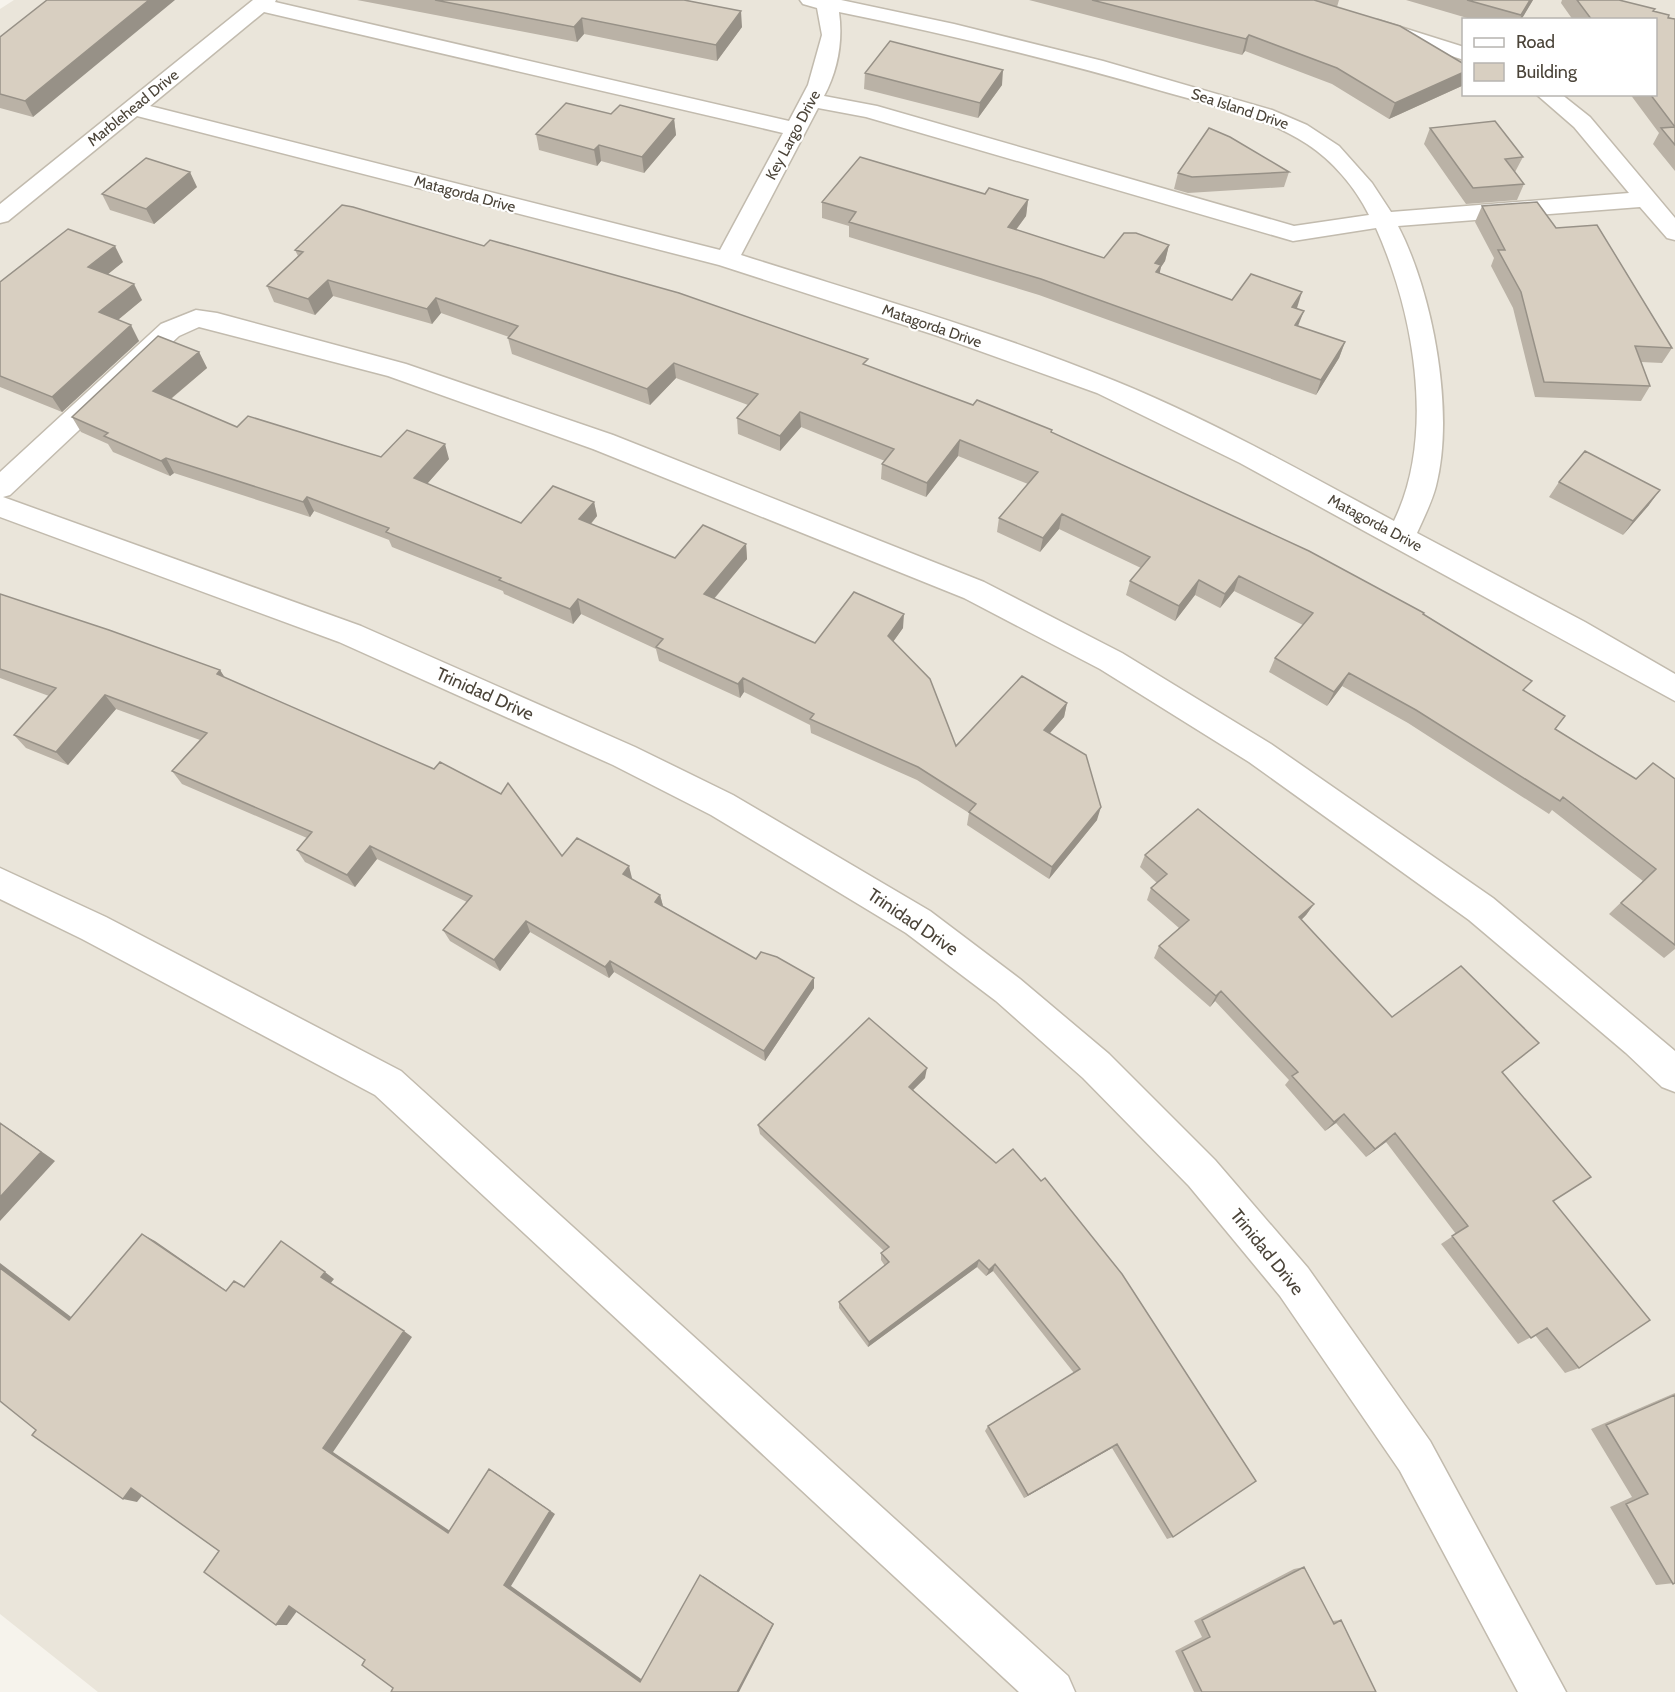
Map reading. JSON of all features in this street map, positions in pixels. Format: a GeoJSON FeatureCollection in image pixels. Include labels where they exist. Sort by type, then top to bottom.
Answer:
{"type":"FeatureCollection","features":[{"type":"Feature","properties":{"kind":"street","name":"Key Largo Drive"},"geometry":{"type":"LineString","coordinates":[[727,260],[826,67],[832,35],[818,2]]}},
{"type":"Feature","properties":{"kind":"street","name":"Sea Island Drive"},"geometry":{"type":"LineString","coordinates":[[818,2],[1003,41],[1101,66],[1279,120],[1307,133],[1331,151],[1371,194],[1398,253],[1414,304],[1430,385],[1424,478],[1401,536]]}},
{"type":"Feature","properties":{"kind":"street"},"geometry":{"type":"LineString","coordinates":[[263,3],[796,129]]}},
{"type":"Feature","properties":{"kind":"street","name":"Marblehead Drive"},"geometry":{"type":"LineString","coordinates":[[0,216],[263,3]]}},
{"type":"Feature","properties":{"kind":"street"},"geometry":{"type":"LineString","coordinates":[[1362,21],[1462,53]]}},
{"type":"Feature","properties":{"kind":"street"},"geometry":{"type":"LineString","coordinates":[[1550,96],[1582,122],[1675,233]]}},
{"type":"Feature","properties":{"kind":"street"},"geometry":{"type":"LineString","coordinates":[[811,100],[869,111],[1293,234],[1383,220],[1647,199]]}},
{"type":"Feature","properties":{"kind":"street","name":"Matagorda Drive"},"geometry":{"type":"LineString","coordinates":[[133,108],[727,260],[947,330],[1106,387],[1250,456],[1401,536],[1675,689]]}},
{"type":"Feature","properties":{"kind":"street"},"geometry":{"type":"LineString","coordinates":[[0,488],[170,330],[196,318],[217,321],[397,370],[581,434],[974,590],[1111,661],[1260,753],[1481,909],[1639,1041],[1675,1075]]}},
{"type":"Feature","properties":{"kind":"street","name":"Trinidad Drive"},"geometry":{"type":"LineString","coordinates":[[0,506],[350,634],[624,756],[722,805],[918,922],[1008,990],[1096,1066],[1202,1173],[1294,1282],[1415,1456],[1543,1692]]}},
{"type":"Feature","properties":{"kind":"street"},"geometry":{"type":"LineString","coordinates":[[0,883],[94,928],[388,1083],[1052,1692]]}},
{"type":"Feature","properties":{"kind":"shaded area"},"geometry":{"type":"Polygon","coordinates":[[[14,0],[1675,0],[1675,1692],[98,1692],[0,1614],[0,9],[14,0]]]}},
{"type":"Feature","properties":{"kind":"building"},"geometry":{"type":"Polygon","coordinates":[[[47,0],[149,0],[25,101],[0,94],[0,37],[47,0]]]}},
{"type":"Feature","properties":{"kind":"building"},"geometry":{"type":"Polygon","coordinates":[[[435,0],[684,0],[741,11],[716,45],[582,18],[574,27],[435,0]]]}},
{"type":"Feature","properties":{"kind":"building"},"geometry":{"type":"Polygon","coordinates":[[[1092,0],[1314,0],[1400,26],[1462,63],[1462,73],[1395,103],[1337,68],[1249,35],[1246,39],[1092,0]]]}},
{"type":"Feature","properties":{"kind":"building"},"geometry":{"type":"Polygon","coordinates":[[[1467,0],[1530,0],[1521,15],[1467,0]]]}},
{"type":"Feature","properties":{"kind":"building"},"geometry":{"type":"Polygon","coordinates":[[[1577,0],[1619,0],[1655,9],[1653,11],[1675,19],[1675,127],[1652,96],[1657,96],[1657,18],[1590,18],[1577,0]]]}},
{"type":"Feature","properties":{"kind":"building"},"geometry":{"type":"Polygon","coordinates":[[[890,41],[1003,70],[980,103],[865,73],[890,41]]]}},
{"type":"Feature","properties":{"kind":"building"},"geometry":{"type":"Polygon","coordinates":[[[566,103],[611,114],[620,105],[674,119],[642,157],[599,145],[594,150],[536,134],[566,103]]]}},
{"type":"Feature","properties":{"kind":"building"},"geometry":{"type":"Polygon","coordinates":[[[1495,121],[1523,157],[1505,159],[1524,184],[1473,188],[1430,128],[1495,121]]]}},
{"type":"Feature","properties":{"kind":"building"},"geometry":{"type":"Polygon","coordinates":[[[1675,127],[1675,145],[1661,128],[1675,127]]]}},
{"type":"Feature","properties":{"kind":"building"},"geometry":{"type":"Polygon","coordinates":[[[1209,128],[1230,137],[1289,172],[1192,177],[1178,173],[1209,128]]]}},
{"type":"Feature","properties":{"kind":"building"},"geometry":{"type":"Polygon","coordinates":[[[860,157],[985,194],[989,188],[1028,200],[1008,227],[1104,258],[1124,233],[1136,233],[1169,245],[1155,263],[1161,265],[1156,272],[1232,300],[1251,274],[1302,292],[1292,307],[1304,311],[1295,325],[1345,342],[1321,380],[1041,279],[849,222],[856,212],[822,202],[860,157]]]}},
{"type":"Feature","properties":{"kind":"building"},"geometry":{"type":"Polygon","coordinates":[[[146,158],[190,172],[146,209],[102,194],[146,158]]]}},
{"type":"Feature","properties":{"kind":"building"},"geometry":{"type":"Polygon","coordinates":[[[1537,202],[1556,228],[1597,225],[1672,348],[1635,346],[1650,386],[1544,382],[1521,292],[1498,250],[1505,250],[1482,206],[1537,202]]]}},
{"type":"Feature","properties":{"kind":"building"},"geometry":{"type":"Polygon","coordinates":[[[342,205],[484,246],[490,240],[679,293],[868,359],[863,364],[973,405],[977,400],[1052,430],[1051,432],[1309,551],[1424,613],[1532,681],[1523,690],[1565,716],[1555,729],[1636,779],[1653,763],[1675,779],[1675,945],[1621,903],[1656,869],[1563,797],[1560,801],[1416,710],[1349,673],[1334,692],[1275,658],[1313,613],[1239,576],[1225,594],[1199,580],[1179,606],[1130,581],[1150,557],[1062,514],[1043,538],[999,518],[1038,472],[960,440],[927,483],[882,464],[894,449],[800,412],[780,436],[737,418],[758,394],[674,363],[647,389],[508,338],[518,326],[436,298],[427,309],[328,280],[308,299],[267,286],[303,252],[295,250],[342,205]]]}},
{"type":"Feature","properties":{"kind":"building"},"geometry":{"type":"Polygon","coordinates":[[[68,229],[115,246],[88,267],[134,284],[99,312],[131,325],[52,397],[0,376],[0,282],[68,229]]]}},
{"type":"Feature","properties":{"kind":"building"},"geometry":{"type":"Polygon","coordinates":[[[158,336],[199,352],[153,391],[237,427],[248,416],[381,457],[407,430],[445,444],[414,478],[521,523],[553,486],[594,502],[579,519],[675,558],[703,525],[746,544],[704,594],[815,643],[854,592],[904,614],[888,636],[930,679],[956,746],[1022,676],[1067,703],[1044,730],[1086,755],[1101,807],[1052,867],[969,812],[976,804],[918,767],[810,719],[814,714],[743,678],[738,684],[656,647],[663,639],[578,599],[570,609],[499,580],[501,578],[386,532],[389,528],[307,497],[303,502],[166,458],[161,461],[104,436],[108,433],[72,417],[158,336]]]}},
{"type":"Feature","properties":{"kind":"building"},"geometry":{"type":"Polygon","coordinates":[[[1585,451],[1660,490],[1633,521],[1559,482],[1585,451]]]}},
{"type":"Feature","properties":{"kind":"building"},"geometry":{"type":"Polygon","coordinates":[[[0,594],[220,670],[217,674],[434,769],[440,762],[501,794],[508,783],[562,856],[577,838],[629,866],[623,874],[660,895],[655,902],[756,959],[761,952],[777,957],[814,978],[764,1051],[610,961],[605,967],[526,921],[494,960],[443,930],[472,896],[370,846],[347,875],[297,850],[312,832],[172,771],[207,733],[105,695],[56,752],[14,735],[56,688],[0,669],[0,594]]]}},
{"type":"Feature","properties":{"kind":"building"},"geometry":{"type":"Polygon","coordinates":[[[1198,809],[1314,904],[1299,917],[1392,1017],[1461,966],[1539,1043],[1502,1072],[1591,1177],[1553,1201],[1650,1320],[1579,1368],[1547,1328],[1531,1338],[1452,1236],[1468,1226],[1395,1133],[1375,1149],[1344,1114],[1334,1122],[1292,1076],[1298,1072],[1221,991],[1216,996],[1159,946],[1189,920],[1151,888],[1167,874],[1145,855],[1198,809]]]}},
{"type":"Feature","properties":{"kind":"building"},"geometry":{"type":"Polygon","coordinates":[[[869,1018],[927,1068],[909,1087],[996,1163],[1013,1149],[1041,1181],[1045,1178],[1122,1274],[1256,1481],[1173,1537],[1117,1444],[1028,1495],[988,1426],[1080,1369],[995,1264],[989,1270],[979,1260],[869,1342],[839,1302],[889,1262],[881,1253],[889,1247],[758,1125],[869,1018]]]}},
{"type":"Feature","properties":{"kind":"building"},"geometry":{"type":"Polygon","coordinates":[[[0,1123],[41,1152],[0,1197],[0,1123]]]}},
{"type":"Feature","properties":{"kind":"building"},"geometry":{"type":"Polygon","coordinates":[[[142,1234],[226,1291],[234,1281],[244,1287],[281,1241],[325,1272],[321,1277],[404,1331],[323,1448],[448,1533],[489,1469],[550,1511],[504,1585],[640,1682],[700,1575],[773,1624],[737,1692],[391,1692],[393,1688],[362,1665],[365,1660],[289,1606],[276,1625],[204,1572],[219,1551],[131,1488],[123,1499],[32,1435],[36,1430],[0,1401],[0,1268],[69,1320],[142,1234]]]}},
{"type":"Feature","properties":{"kind":"building"},"geometry":{"type":"Polygon","coordinates":[[[1675,1395],[1675,1583],[1673,1584],[1626,1504],[1648,1494],[1606,1425],[1675,1395]]]}},
{"type":"Feature","properties":{"kind":"building"},"geometry":{"type":"Polygon","coordinates":[[[1304,1567],[1334,1624],[1341,1620],[1376,1692],[1202,1692],[1182,1651],[1210,1637],[1202,1620],[1304,1567]]]}}]}
